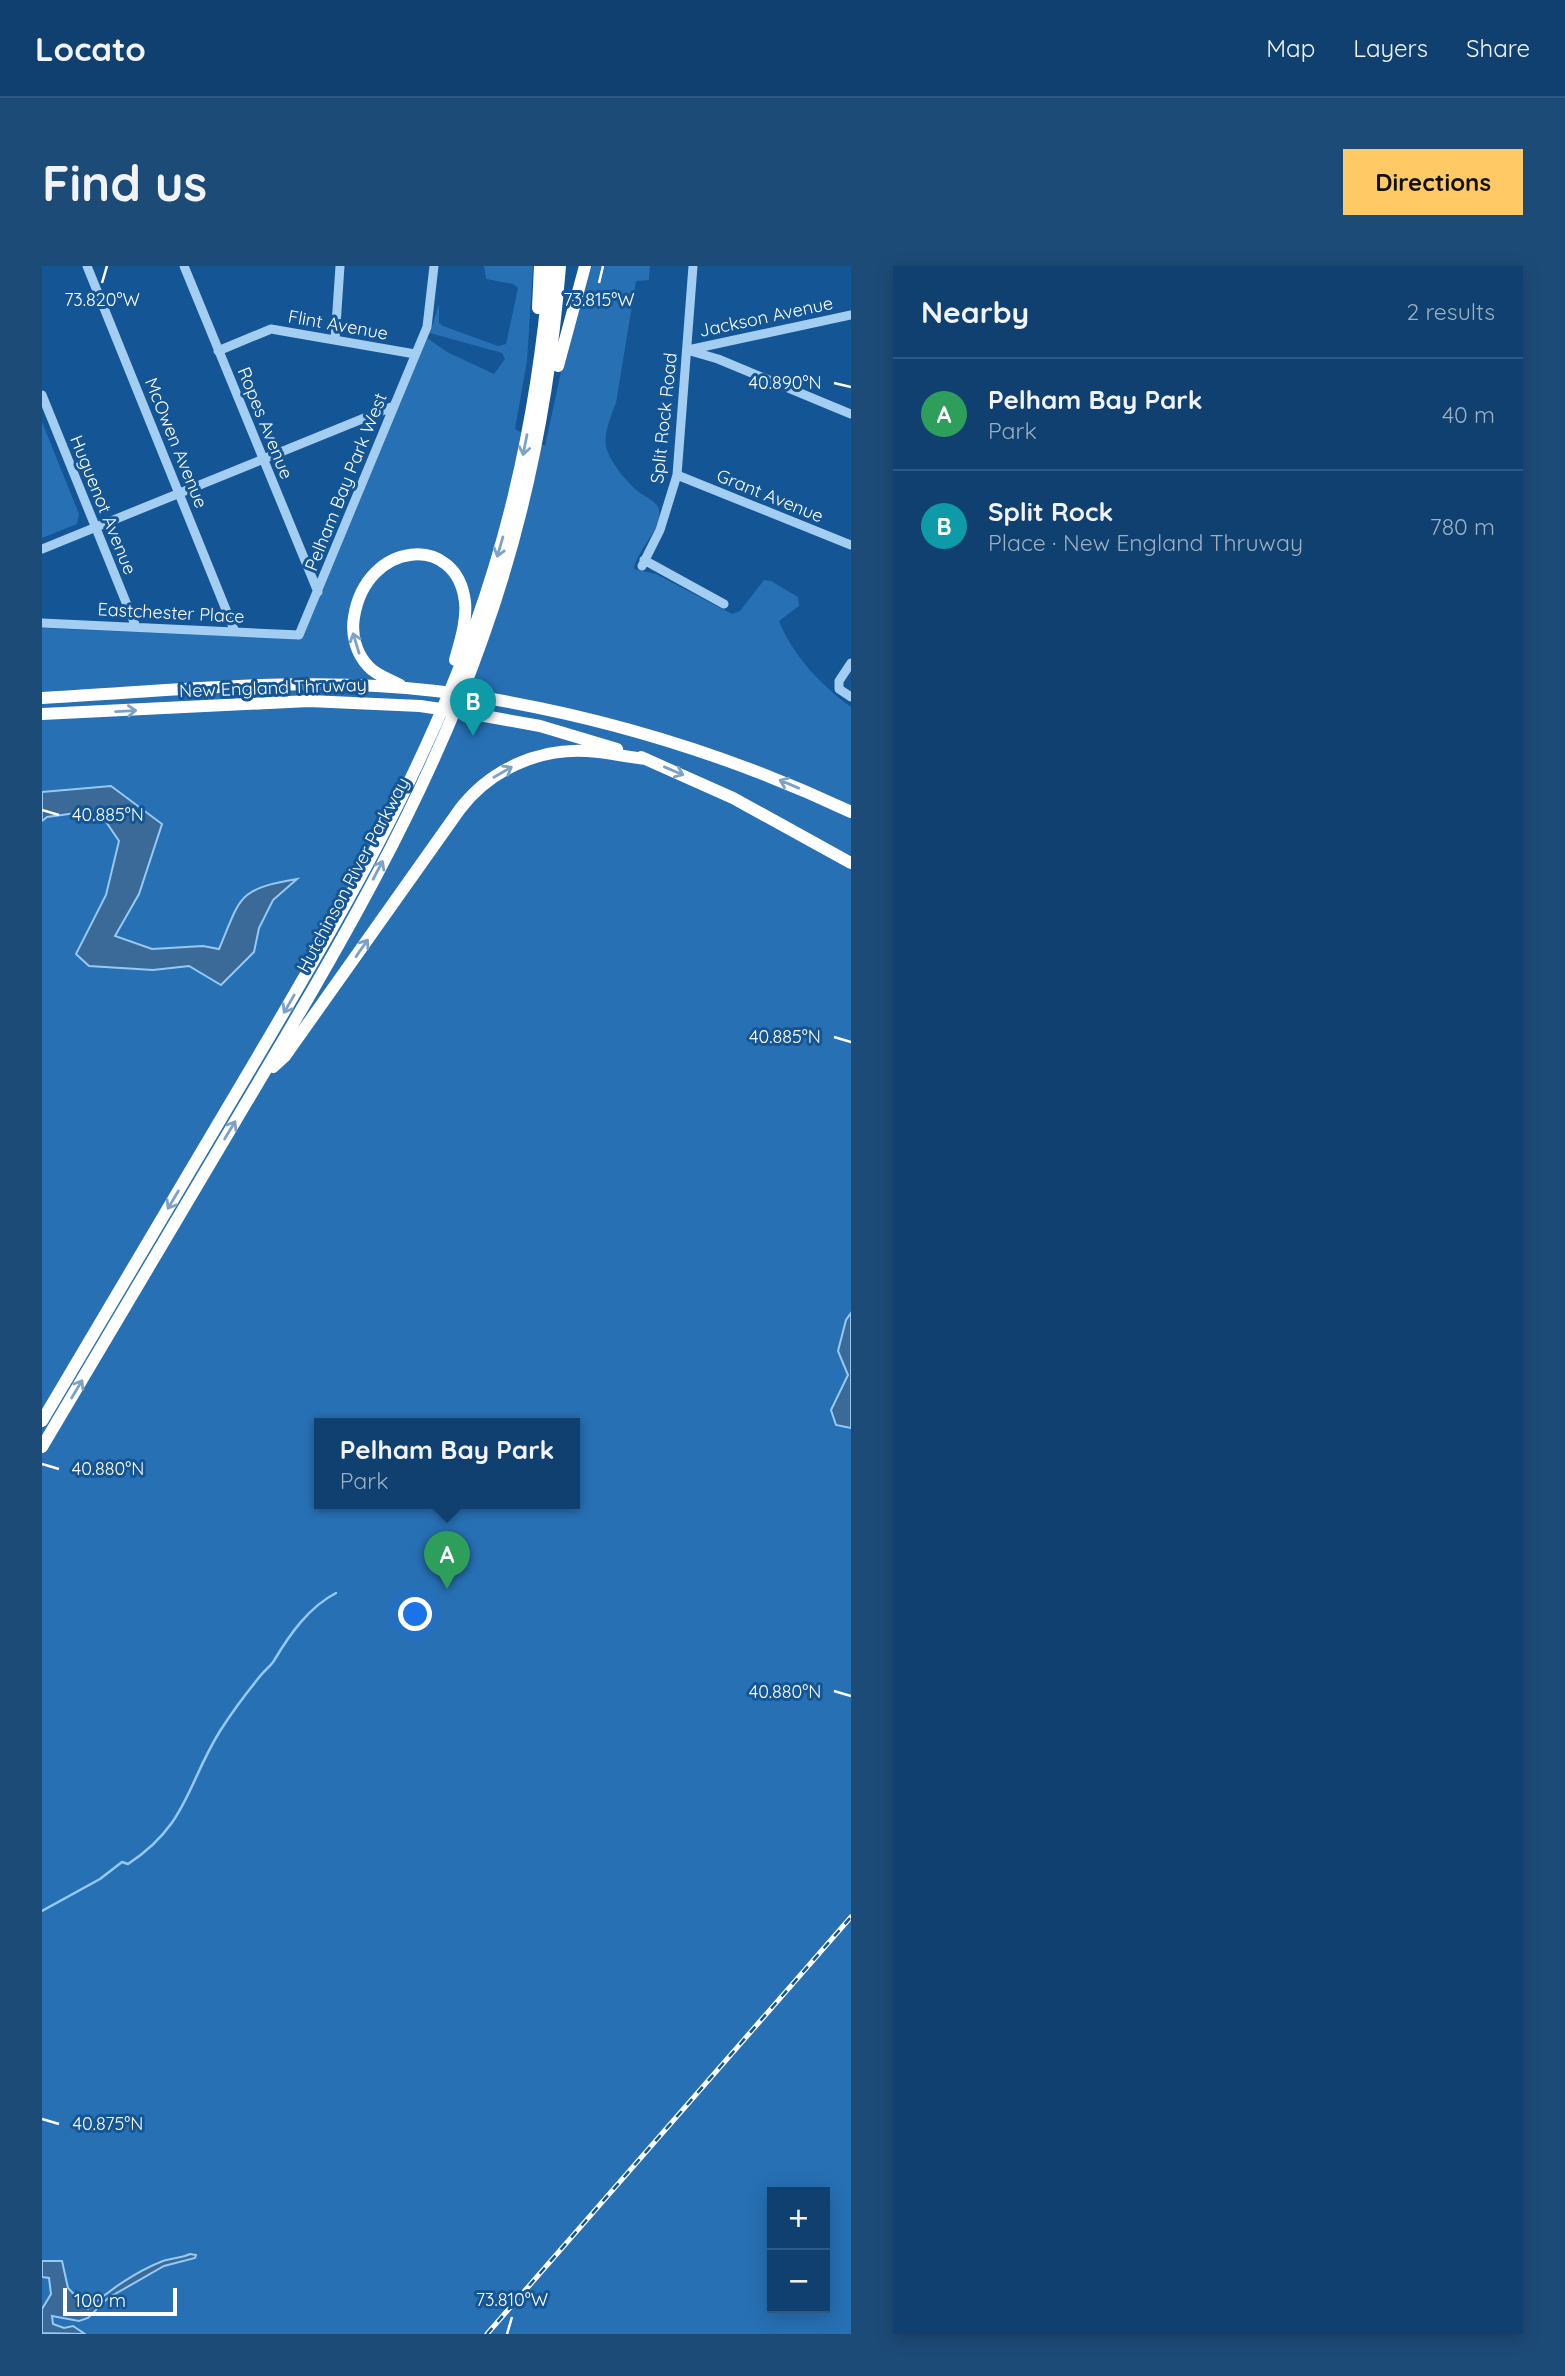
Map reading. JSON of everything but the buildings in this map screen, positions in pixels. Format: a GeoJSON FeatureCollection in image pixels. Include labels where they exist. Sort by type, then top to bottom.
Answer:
{"type":"FeatureCollection","features":[{"type":"Feature","properties":{"kind":"highway"},"geometry":{"type":"LineString","coordinates":[[537,372],[540,266]]}},
{"type":"Feature","properties":{"kind":"highway","name":"Hutchinson River Parkway"},"geometry":{"type":"LineString","coordinates":[[42,1421],[318,953],[381,836],[443,706],[476,624],[498,554],[531,408],[550,266]]}},
{"type":"Feature","properties":{"kind":"highway","name":"Hutchinson River Parkway"},"geometry":{"type":"LineString","coordinates":[[42,1447],[357,911],[452,716],[503,577],[541,423],[554,337],[560,266]]}},
{"type":"Feature","properties":{"kind":"highway"},"geometry":{"type":"LineString","coordinates":[[541,423],[551,400],[570,312],[585,266]]}},
{"type":"Feature","properties":{"kind":"highway"},"geometry":{"type":"LineString","coordinates":[[404,687],[377,673],[366,663],[356,646],[353,620],[361,593],[376,569],[394,558],[421,555],[448,569],[465,598],[464,622],[443,706]]}},
{"type":"Feature","properties":{"kind":"highway","name":"New England Thruway"},"geometry":{"type":"LineString","coordinates":[[42,698],[275,685],[404,687],[474,696],[575,714],[670,740],[759,772],[851,812]]}},
{"type":"Feature","properties":{"kind":"highway","name":"New England Thruway"},"geometry":{"type":"LineString","coordinates":[[42,714],[309,701],[420,706],[468,713],[579,736],[646,759],[733,798],[851,863]]}},
{"type":"Feature","properties":{"kind":"highway"},"geometry":{"type":"LineString","coordinates":[[260,1079],[285,1056],[453,817],[480,787],[515,765],[558,752],[589,751],[646,759]]}},
{"type":"Feature","properties":{"kind":"street","name":"McOwen Avenue"},"geometry":{"type":"LineString","coordinates":[[87,266],[235,632]]}},
{"type":"Feature","properties":{"kind":"street","name":"Ropes Avenue"},"geometry":{"type":"LineString","coordinates":[[184,266],[318,592]]}},
{"type":"Feature","properties":{"kind":"street"},"geometry":{"type":"LineString","coordinates":[[335,340],[340,266]]}},
{"type":"Feature","properties":{"kind":"street","name":"Pelham Bay Park West"},"geometry":{"type":"LineString","coordinates":[[299,635],[421,340],[431,312],[434,266]]}},
{"type":"Feature","properties":{"kind":"street","name":"Split Rock Road"},"geometry":{"type":"LineString","coordinates":[[693,266],[677,475],[660,530],[643,563],[724,604]]}},
{"type":"Feature","properties":{"kind":"street","name":"Jackson Avenue"},"geometry":{"type":"LineString","coordinates":[[687,350],[851,315]]}},
{"type":"Feature","properties":{"kind":"street","name":"Flint Avenue"},"geometry":{"type":"LineString","coordinates":[[218,351],[271,329],[415,354]]}},
{"type":"Feature","properties":{"kind":"street"},"geometry":{"type":"LineString","coordinates":[[687,350],[718,359],[851,414]]}},
{"type":"Feature","properties":{"kind":"street","name":"Huguenot Avenue"},"geometry":{"type":"LineString","coordinates":[[42,395],[136,627]]}},
{"type":"Feature","properties":{"kind":"street"},"geometry":{"type":"LineString","coordinates":[[42,549],[394,406]]}},
{"type":"Feature","properties":{"kind":"street","name":"Grant Avenue"},"geometry":{"type":"LineString","coordinates":[[677,475],[851,545]]}},
{"type":"Feature","properties":{"kind":"street","name":"Eastchester Place"},"geometry":{"type":"LineString","coordinates":[[42,623],[299,635]]}},
{"type":"Feature","properties":{"kind":"street"},"geometry":{"type":"LineString","coordinates":[[851,663],[839,681],[839,689],[851,697]]}},
{"type":"Feature","properties":{"kind":"shaded area"},"geometry":{"type":"Polygon","coordinates":[[[484,266],[533,266],[527,361],[515,429],[545,446],[568,339],[590,266],[650,266],[649,280],[636,281],[616,403],[606,439],[609,455],[621,473],[636,489],[654,502],[659,510],[657,525],[634,569],[656,574],[732,614],[740,611],[764,580],[771,581],[798,597],[799,606],[779,621],[785,634],[809,669],[851,707],[851,2334],[42,2334],[42,628],[297,639],[427,338],[447,352],[494,374],[505,359],[502,353],[430,333],[439,304],[439,323],[443,326],[498,346],[506,344],[518,288],[513,284],[486,279],[484,266]]]}},
{"type":"Feature","properties":{"kind":"shaded area"},"geometry":{"type":"Polygon","coordinates":[[[42,422],[79,514],[77,524],[42,538],[42,422]]]}},
{"type":"Feature","properties":{"kind":"shaded area"},"geometry":{"type":"Polygon","coordinates":[[[111,786],[162,824],[139,894],[115,936],[152,949],[203,946],[219,949],[244,898],[263,887],[297,879],[273,900],[259,928],[254,952],[221,985],[189,966],[153,970],[89,966],[76,954],[106,895],[119,841],[98,810],[47,817],[42,821],[42,792],[111,786]]]}},
{"type":"Feature","properties":{"kind":"shaded area"},"geometry":{"type":"Polygon","coordinates":[[[851,1313],[851,1428],[836,1425],[831,1410],[848,1375],[838,1351],[846,1320],[851,1313]]]}},
{"type":"Feature","properties":{"kind":"shaded area"},"geometry":{"type":"Polygon","coordinates":[[[190,2254],[196,2255],[195,2258],[164,2266],[108,2298],[88,2318],[79,2321],[52,2316],[53,2324],[64,2328],[73,2326],[85,2334],[42,2333],[42,2309],[51,2294],[49,2278],[42,2277],[42,2261],[62,2261],[68,2288],[88,2309],[143,2270],[190,2254]]]}},
{"type":"Feature","properties":{"kind":"waterway"},"geometry":{"type":"LineString","coordinates":[[42,1911],[100,1879],[122,1862],[128,1864],[163,1834],[175,1819],[209,1751],[235,1709],[301,1622],[317,1606],[336,1593]]}},
{"type":"Feature","properties":{"kind":"railway"},"geometry":{"type":"LineString","coordinates":[[487,2334],[851,1917]]}},
{"type":"Feature","properties":{"kind":"place","name":"Split Rock"},"geometry":{"type":"Point","coordinates":[473,736]}},
{"type":"Feature","properties":{"kind":"place","name":"Pelham Bay Park"},"geometry":{"type":"Point","coordinates":[447,1589]}}]}
